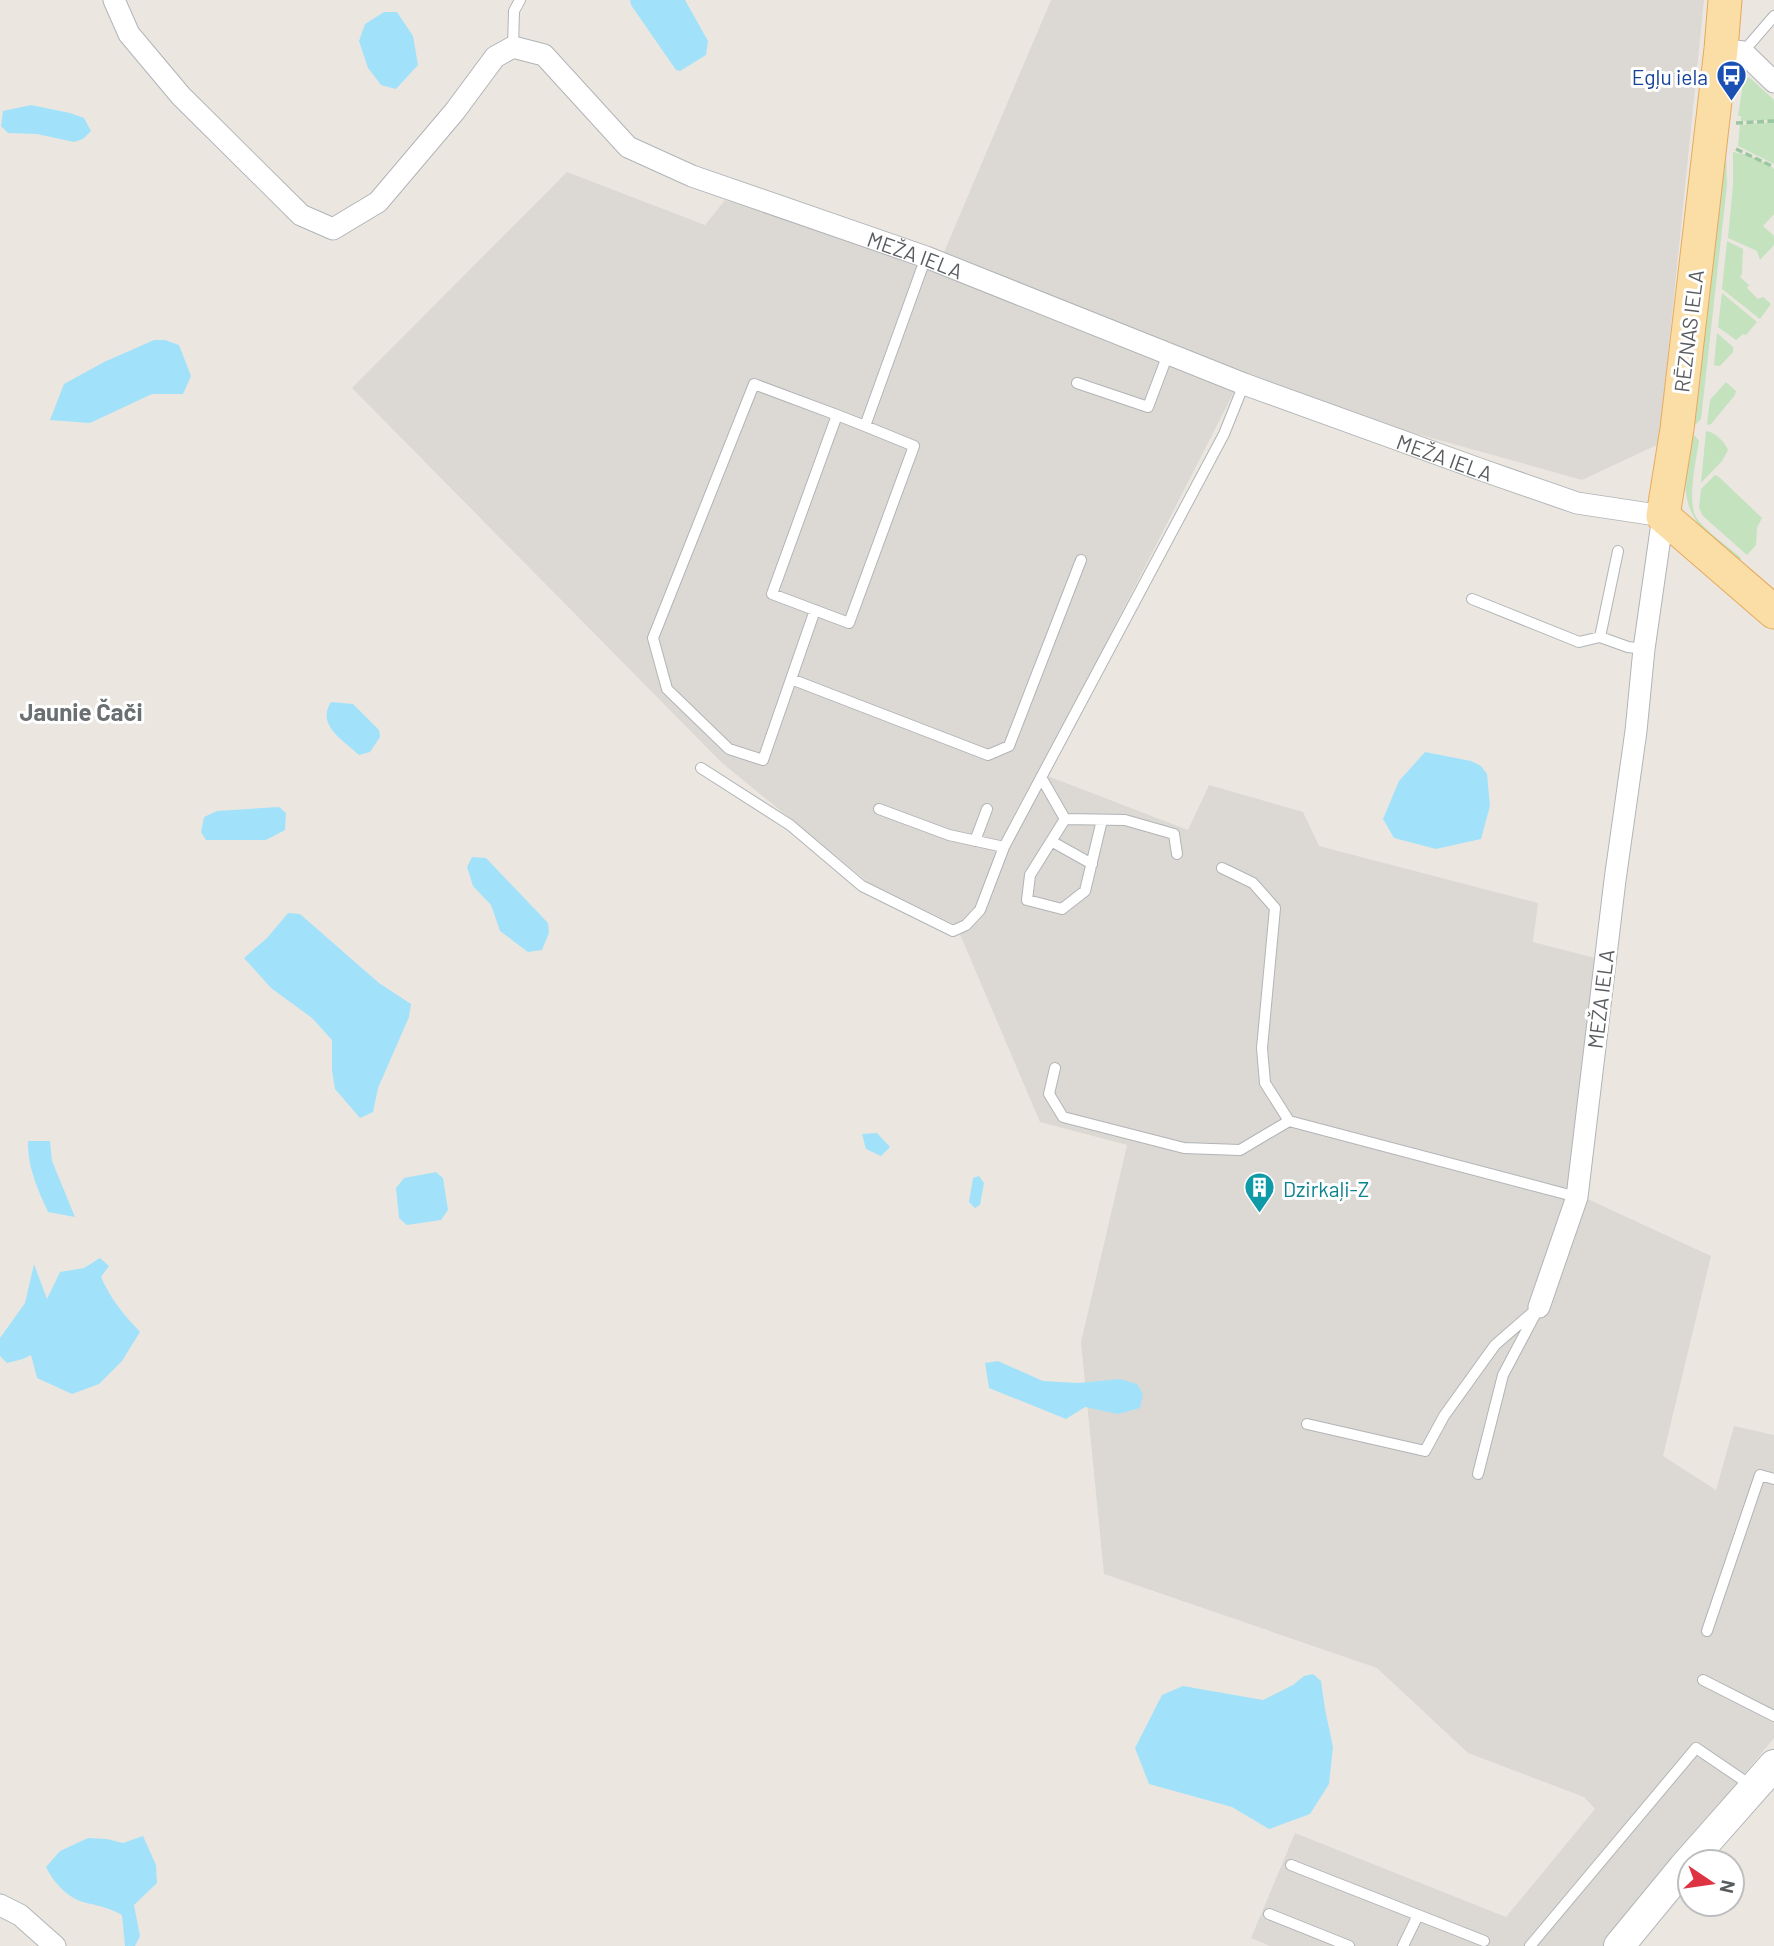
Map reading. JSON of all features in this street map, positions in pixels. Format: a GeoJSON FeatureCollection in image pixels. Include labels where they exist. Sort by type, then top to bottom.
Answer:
{"type":"FeatureCollection","features":[{"type":"Feature","properties":{"kind":"main road","name":"RĒZNAS IELA"},"geometry":{"type":"LineString","coordinates":[[1663,516],[1732,50],[1725,0]]}},
{"type":"Feature","properties":{"kind":"main road"},"geometry":{"type":"LineString","coordinates":[[1663,516],[1774,612]]}},
{"type":"Feature","properties":{"kind":"main road"},"geometry":{"type":"LineString","coordinates":[[1619,1946],[1774,1765]]}},
{"type":"Feature","properties":{"kind":"street"},"geometry":{"type":"LineString","coordinates":[[114,0],[129,34],[181,96],[301,215],[333,229],[378,202],[455,111],[495,57],[513,47]]}},
{"type":"Feature","properties":{"kind":"street","name":"MEŽA IELA"},"geometry":{"type":"LineString","coordinates":[[513,47],[544,55],[628,147],[692,176],[926,257],[1244,384],[1577,503],[1663,516],[1613,893],[1577,1197],[1539,1307]]}},
{"type":"Feature","properties":{"kind":"street"},"geometry":{"type":"LineString","coordinates":[[1732,50],[1774,82]]}},
{"type":"Feature","properties":{"kind":"street"},"geometry":{"type":"LineString","coordinates":[[0,1905],[20,1915],[55,1946]]}},
{"type":"Feature","properties":{"kind":"lane"},"geometry":{"type":"LineString","coordinates":[[513,47],[514,11],[520,0]]}},
{"type":"Feature","properties":{"kind":"lane"},"geometry":{"type":"LineString","coordinates":[[1732,50],[1774,16]]}},
{"type":"Feature","properties":{"kind":"lane"},"geometry":{"type":"LineString","coordinates":[[864,426],[926,257]]}},
{"type":"Feature","properties":{"kind":"lane"},"geometry":{"type":"LineString","coordinates":[[1076,383],[1148,407],[1168,354]]}},
{"type":"Feature","properties":{"kind":"lane"},"geometry":{"type":"LineString","coordinates":[[815,610],[763,760],[729,749],[667,689],[653,638],[754,384],[837,415],[914,446],[849,623],[815,610],[772,594],[837,415]]}},
{"type":"Feature","properties":{"kind":"lane"},"geometry":{"type":"LineString","coordinates":[[702,768],[790,825],[862,886],[953,930],[966,925],[979,910],[1004,847],[1224,434],[1244,384]]}},
{"type":"Feature","properties":{"kind":"lane"},"geometry":{"type":"LineString","coordinates":[[1600,637],[1618,551]]}},
{"type":"Feature","properties":{"kind":"lane"},"geometry":{"type":"LineString","coordinates":[[791,679],[988,755],[1010,747],[1081,560]]}},
{"type":"Feature","properties":{"kind":"lane"},"geometry":{"type":"LineString","coordinates":[[1472,600],[1579,642],[1600,637],[1628,647],[1644,649]]}},
{"type":"Feature","properties":{"kind":"lane"},"geometry":{"type":"LineString","coordinates":[[1041,777],[1065,819]]}},
{"type":"Feature","properties":{"kind":"lane"},"geometry":{"type":"LineString","coordinates":[[879,808],[949,835],[1004,847]]}},
{"type":"Feature","properties":{"kind":"lane"},"geometry":{"type":"LineString","coordinates":[[975,841],[987,809]]}},
{"type":"Feature","properties":{"kind":"lane"},"geometry":{"type":"LineString","coordinates":[[1065,819],[1125,820],[1174,834],[1177,854]]}},
{"type":"Feature","properties":{"kind":"lane"},"geometry":{"type":"LineString","coordinates":[[1065,819],[1030,875],[1027,900],[1062,909],[1085,891],[1102,820]]}},
{"type":"Feature","properties":{"kind":"lane"},"geometry":{"type":"LineString","coordinates":[[1051,841],[1091,864]]}},
{"type":"Feature","properties":{"kind":"lane"},"geometry":{"type":"LineString","coordinates":[[1222,868],[1253,883],[1275,908],[1262,1048],[1265,1083],[1289,1121],[1577,1197]]}},
{"type":"Feature","properties":{"kind":"lane"},"geometry":{"type":"LineString","coordinates":[[1055,1068],[1049,1094],[1063,1117],[1184,1148],[1240,1150],[1289,1121]]}},
{"type":"Feature","properties":{"kind":"lane"},"geometry":{"type":"LineString","coordinates":[[1307,1424],[1425,1451],[1444,1416],[1495,1345],[1539,1307]]}},
{"type":"Feature","properties":{"kind":"lane"},"geometry":{"type":"LineString","coordinates":[[1478,1475],[1503,1375],[1539,1307]]}},
{"type":"Feature","properties":{"kind":"lane"},"geometry":{"type":"LineString","coordinates":[[1707,1631],[1760,1475],[1774,1479]]}},
{"type":"Feature","properties":{"kind":"lane"},"geometry":{"type":"LineString","coordinates":[[1703,1680],[1774,1716]]}},
{"type":"Feature","properties":{"kind":"lane"},"geometry":{"type":"LineString","coordinates":[[1530,1946],[1696,1748],[1754,1787]]}},
{"type":"Feature","properties":{"kind":"lane"},"geometry":{"type":"LineString","coordinates":[[1291,1865],[1484,1941]]}},
{"type":"Feature","properties":{"kind":"lane"},"geometry":{"type":"LineString","coordinates":[[1269,1914],[1349,1946]]}},
{"type":"Feature","properties":{"kind":"lane"},"geometry":{"type":"LineString","coordinates":[[1404,1946],[1418,1915]]}},
{"type":"Feature","properties":{"kind":"path"},"geometry":{"type":"LineString","coordinates":[[1734,123],[1774,121]]}},
{"type":"Feature","properties":{"kind":"path"},"geometry":{"type":"LineString","coordinates":[[1731,148],[1774,167]]}},
{"type":"Feature","properties":{"kind":"shaded area"},"geometry":{"type":"Polygon","coordinates":[[[1051,0],[1704,0],[1659,444],[1582,480],[1238,384],[1040,773],[1188,830],[1209,785],[1303,812],[1319,846],[1538,903],[1533,942],[1607,961],[1579,1195],[1711,1256],[1663,1456],[1716,1490],[1734,1426],[1774,1435],[1774,1738],[1684,1848],[1676,1848],[1676,1858],[1604,1946],[1270,1946],[1251,1938],[1295,1833],[1506,1917],[1595,1809],[1584,1797],[1468,1753],[1377,1668],[1104,1574],[1081,1342],[1127,1145],[1040,1122],[956,925],[869,883],[721,762],[352,388],[567,172],[705,225],[725,200],[939,264],[1051,0]]]}},
{"type":"Feature","properties":{"kind":"green space"},"geometry":{"type":"Polygon","coordinates":[[[1744,77],[1750,78],[1774,100],[1774,120],[1741,121],[1741,116],[1738,116],[1744,77]]]}},
{"type":"Feature","properties":{"kind":"green space"},"geometry":{"type":"Polygon","coordinates":[[[1774,122],[1774,164],[1738,146],[1740,125],[1774,122]]]}},
{"type":"Feature","properties":{"kind":"green space"},"geometry":{"type":"Polygon","coordinates":[[[1733,152],[1755,158],[1774,169],[1774,214],[1763,226],[1774,236],[1774,245],[1760,260],[1757,251],[1728,238],[1733,152]]]}},
{"type":"Feature","properties":{"kind":"green space"},"geometry":{"type":"Polygon","coordinates":[[[1726,154],[1727,185],[1701,419],[1694,426],[1716,176],[1726,154]]]}},
{"type":"Feature","properties":{"kind":"green space"},"geometry":{"type":"Polygon","coordinates":[[[1727,241],[1743,249],[1740,277],[1749,285],[1747,288],[1758,299],[1763,297],[1771,304],[1760,319],[1722,289],[1727,241]]]}},
{"type":"Feature","properties":{"kind":"green space"},"geometry":{"type":"Polygon","coordinates":[[[1722,293],[1757,322],[1746,335],[1743,334],[1736,340],[1718,327],[1722,293]]]}},
{"type":"Feature","properties":{"kind":"green space"},"geometry":{"type":"Polygon","coordinates":[[[1717,333],[1733,347],[1733,352],[1720,366],[1714,365],[1717,333]]]}},
{"type":"Feature","properties":{"kind":"green space"},"geometry":{"type":"Polygon","coordinates":[[[1726,382],[1736,391],[1735,395],[1711,424],[1707,425],[1710,400],[1726,382]]]}},
{"type":"Feature","properties":{"kind":"green space"},"geometry":{"type":"Polygon","coordinates":[[[1706,431],[1719,438],[1728,450],[1722,461],[1701,483],[1706,431]]]}},
{"type":"Feature","properties":{"kind":"green space"},"geometry":{"type":"Polygon","coordinates":[[[1688,435],[1695,436],[1699,441],[1692,491],[1693,510],[1711,533],[1741,558],[1739,564],[1704,531],[1693,516],[1685,482],[1688,435]]]}},
{"type":"Feature","properties":{"kind":"green space"},"geometry":{"type":"Polygon","coordinates":[[[1715,475],[1762,518],[1757,528],[1756,545],[1747,555],[1703,516],[1699,508],[1701,489],[1715,475]]]}},
{"type":"Feature","properties":{"kind":"water"},"geometry":{"type":"Polygon","coordinates":[[[630,0],[685,0],[708,41],[706,55],[680,71],[676,70],[630,0]]]}},
{"type":"Feature","properties":{"kind":"water"},"geometry":{"type":"Polygon","coordinates":[[[384,12],[397,12],[413,36],[418,65],[396,89],[381,85],[368,68],[359,41],[365,24],[384,12]]]}},
{"type":"Feature","properties":{"kind":"water"},"geometry":{"type":"Polygon","coordinates":[[[31,105],[84,118],[91,131],[83,139],[74,142],[37,134],[8,133],[1,126],[3,111],[31,105]]]}},
{"type":"Feature","properties":{"kind":"water"},"geometry":{"type":"Polygon","coordinates":[[[154,340],[165,340],[179,345],[191,376],[183,394],[152,394],[90,423],[50,420],[64,384],[104,362],[154,340]]]}},
{"type":"Feature","properties":{"kind":"water"},"geometry":{"type":"Polygon","coordinates":[[[331,702],[353,704],[379,730],[380,737],[370,752],[359,755],[333,732],[327,718],[331,702]]]}},
{"type":"Feature","properties":{"kind":"water"},"geometry":{"type":"Polygon","coordinates":[[[1425,752],[1471,761],[1481,766],[1487,774],[1490,806],[1481,839],[1436,849],[1394,838],[1383,819],[1399,781],[1425,752]]]}},
{"type":"Feature","properties":{"kind":"water"},"geometry":{"type":"Polygon","coordinates":[[[279,807],[286,813],[285,830],[266,840],[206,840],[201,832],[204,817],[217,811],[279,807]]]}},
{"type":"Feature","properties":{"kind":"water"},"geometry":{"type":"Polygon","coordinates":[[[472,857],[486,858],[548,923],[549,933],[542,950],[528,952],[500,931],[491,905],[473,886],[467,867],[472,857]]]}},
{"type":"Feature","properties":{"kind":"water"},"geometry":{"type":"Polygon","coordinates":[[[288,913],[300,914],[379,983],[411,1004],[409,1017],[378,1088],[373,1112],[360,1118],[335,1089],[332,1040],[312,1018],[271,988],[244,958],[267,938],[288,913]]]}},
{"type":"Feature","properties":{"kind":"water"},"geometry":{"type":"Polygon","coordinates":[[[877,1133],[890,1147],[881,1156],[866,1149],[862,1134],[877,1133]]]}},
{"type":"Feature","properties":{"kind":"water"},"geometry":{"type":"Polygon","coordinates":[[[28,1141],[50,1141],[52,1161],[75,1217],[48,1212],[31,1169],[28,1141]]]}},
{"type":"Feature","properties":{"kind":"water"},"geometry":{"type":"Polygon","coordinates":[[[436,1172],[443,1178],[448,1210],[441,1220],[407,1225],[399,1218],[396,1188],[404,1178],[436,1172]]]}},
{"type":"Feature","properties":{"kind":"water"},"geometry":{"type":"Polygon","coordinates":[[[979,1176],[984,1183],[980,1205],[975,1208],[969,1202],[973,1178],[979,1176]]]}},
{"type":"Feature","properties":{"kind":"water"},"geometry":{"type":"Polygon","coordinates":[[[100,1258],[109,1266],[101,1277],[105,1285],[118,1306],[140,1332],[122,1361],[99,1384],[72,1394],[37,1378],[31,1355],[7,1363],[0,1356],[0,1338],[25,1303],[34,1264],[47,1299],[60,1272],[84,1268],[100,1258]]]}},
{"type":"Feature","properties":{"kind":"water"},"geometry":{"type":"Polygon","coordinates":[[[998,1361],[1043,1381],[1078,1383],[1120,1379],[1137,1384],[1143,1394],[1140,1408],[1118,1414],[1085,1407],[1066,1419],[989,1388],[985,1363],[998,1361]]]}},
{"type":"Feature","properties":{"kind":"water"},"geometry":{"type":"Polygon","coordinates":[[[1313,1674],[1321,1681],[1333,1747],[1329,1784],[1310,1814],[1269,1829],[1232,1807],[1149,1784],[1135,1748],[1162,1695],[1183,1686],[1263,1700],[1293,1685],[1304,1676],[1313,1674]]]}},
{"type":"Feature","properties":{"kind":"water"},"geometry":{"type":"Polygon","coordinates":[[[143,1836],[156,1865],[157,1883],[134,1905],[140,1936],[135,1946],[125,1946],[122,1915],[71,1897],[52,1878],[46,1867],[60,1851],[88,1838],[123,1843],[143,1836]]]}},
{"type":"Feature","properties":{"kind":"place","name":"Egļu iela"},"geometry":{"type":"Point","coordinates":[1731,103]}},
{"type":"Feature","properties":{"kind":"place","name":"Dzirkaļi-Z"},"geometry":{"type":"Point","coordinates":[1260,1215]}},
{"type":"Feature","properties":{"kind":"district","name":"Jaunie Čači"},"geometry":{"type":"Point","coordinates":[81,711]}}]}
